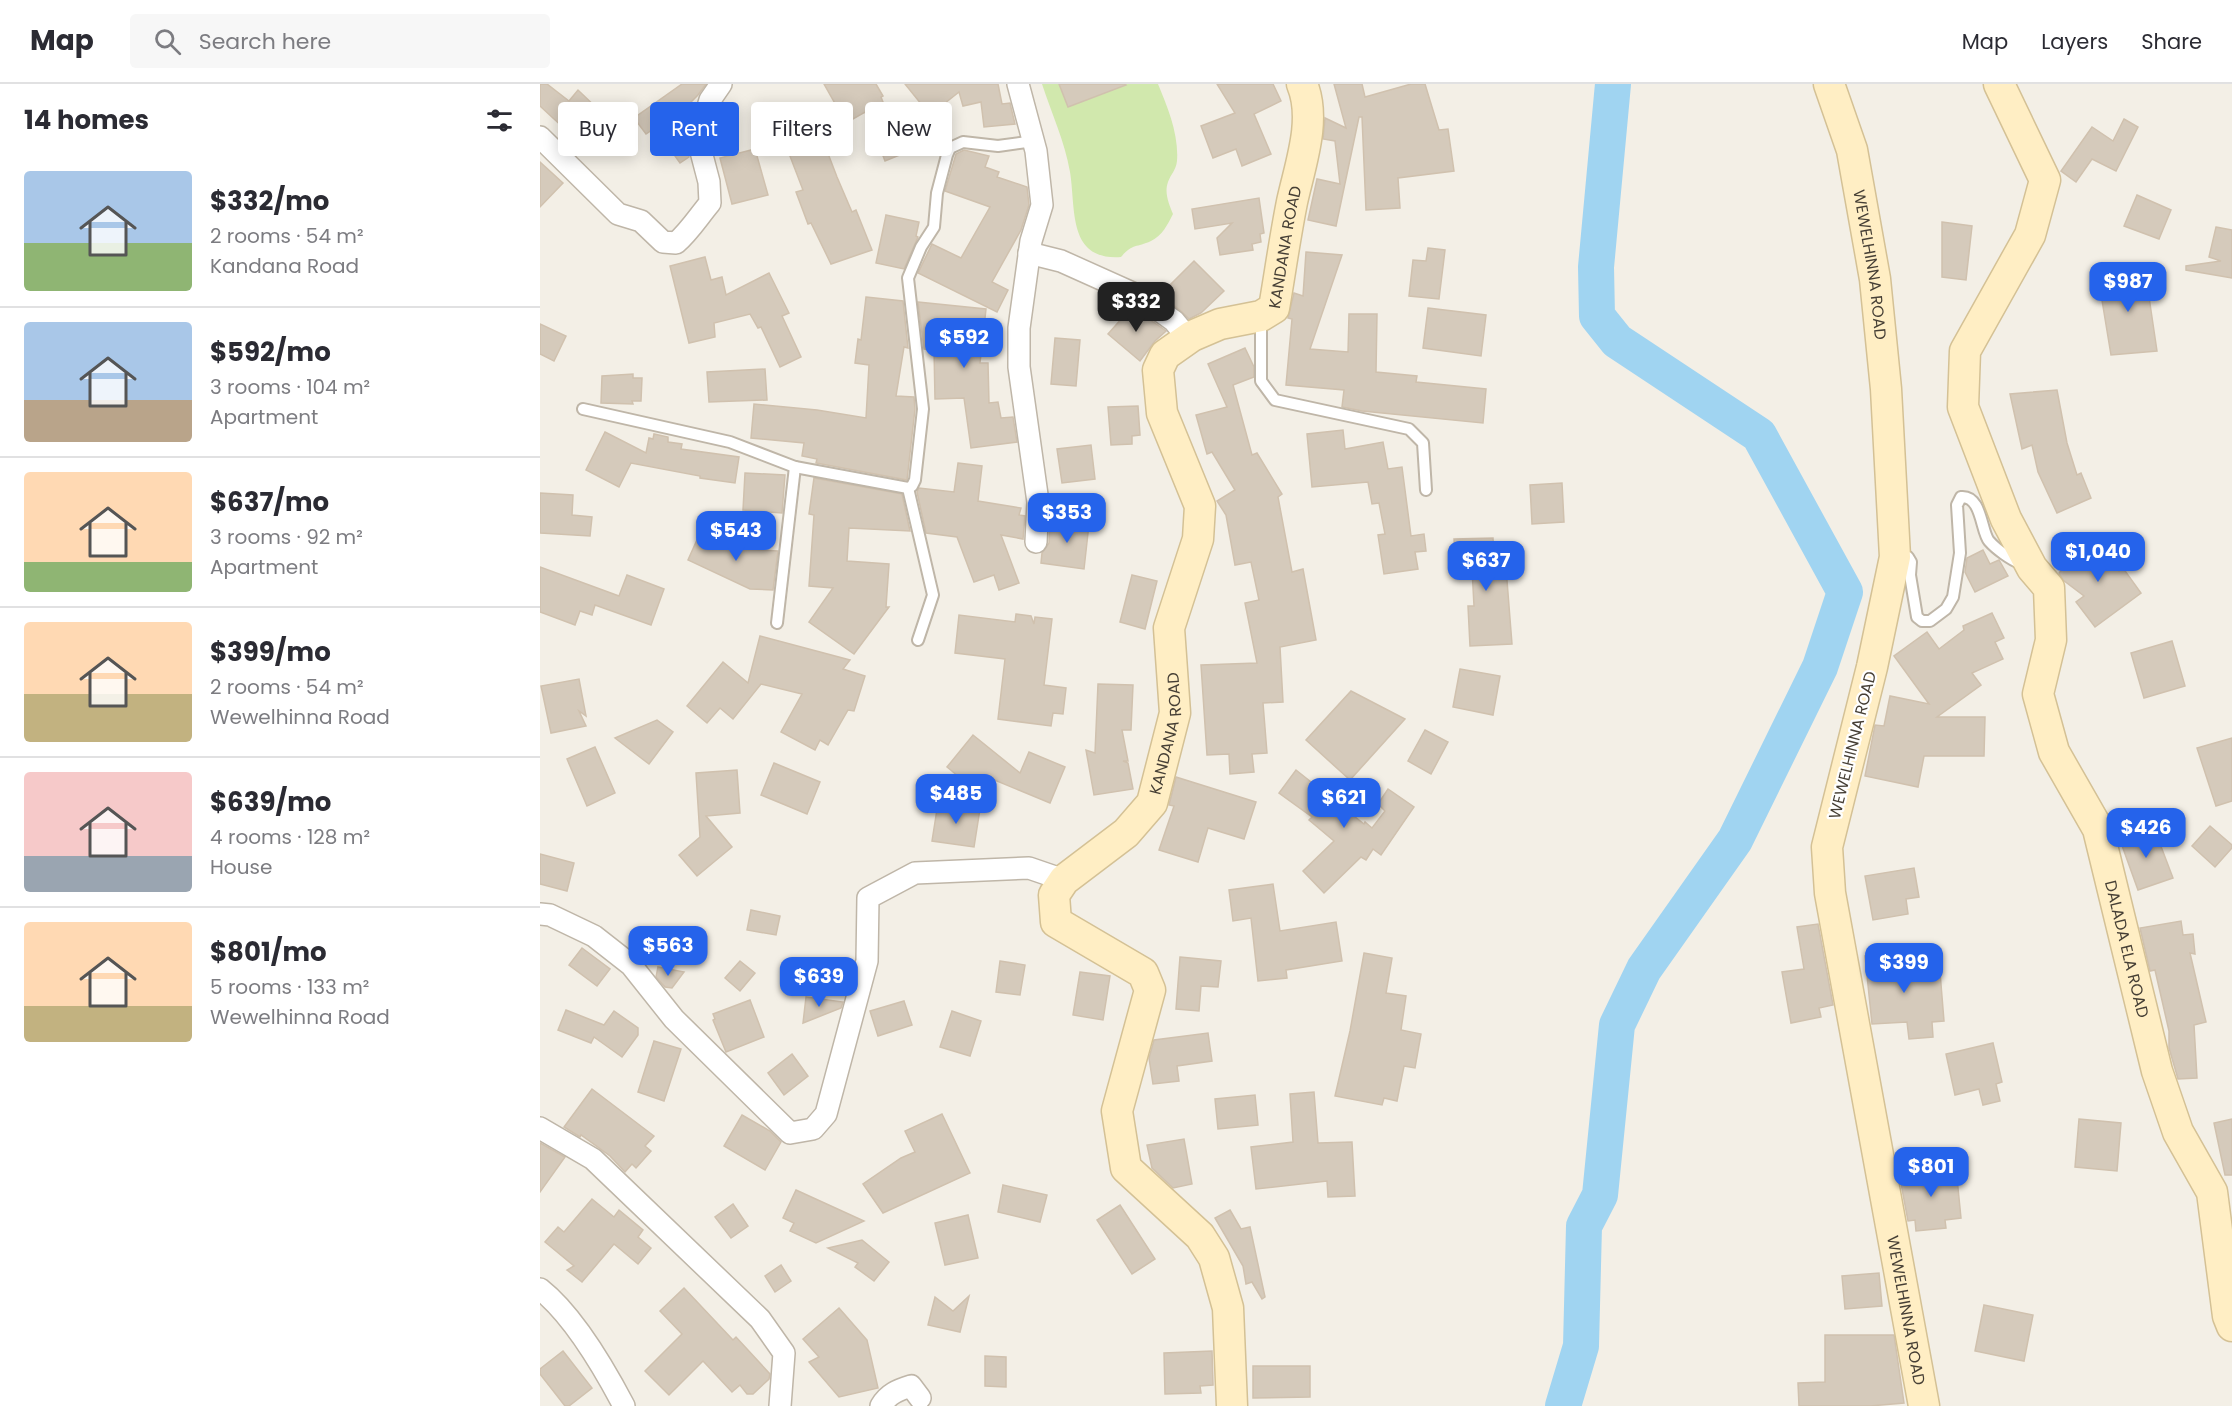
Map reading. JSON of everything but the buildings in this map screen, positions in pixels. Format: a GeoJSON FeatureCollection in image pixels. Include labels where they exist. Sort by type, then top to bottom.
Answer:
{"type":"FeatureCollection","features":[{"type":"Feature","properties":{"kind":"street"},"geometry":{"type":"LineString","coordinates":[[540,137],[618,214],[641,220],[663,242],[676,243],[710,203],[709,182],[698,140],[710,100],[721,84]]}},
{"type":"Feature","properties":{"kind":"street"},"geometry":{"type":"LineString","coordinates":[[1018,84],[1034,141],[1042,204],[1029,254],[1019,328],[1019,367],[1038,502],[1036,542]]}},
{"type":"Feature","properties":{"kind":"street","name":"KANDANA ROAD"},"geometry":{"type":"LineString","coordinates":[[1064,880],[1126,833],[1152,803],[1175,713],[1169,628],[1198,539],[1200,506],[1162,413],[1158,370],[1165,354],[1188,338],[1220,324],[1261,316],[1274,308],[1304,148],[1309,99],[1302,84]]}},
{"type":"Feature","properties":{"kind":"street","name":"WEWELHINNA ROAD"},"geometry":{"type":"LineString","coordinates":[[1829,84],[1852,150],[1875,279],[1886,390],[1895,556],[1872,667],[1827,847],[1830,893],[1924,1406]]}},
{"type":"Feature","properties":{"kind":"street","name":"DALADA ELA ROAD"},"geometry":{"type":"LineString","coordinates":[[1999,84],[2045,180],[2030,235],[1965,351],[1963,406],[2006,519],[2032,568],[2049,588],[2050,640],[2038,694],[2054,752],[2098,829],[2157,1071],[2178,1132],[2212,1192],[2228,1316],[2232,1326]]}},
{"type":"Feature","properties":{"kind":"street"},"geometry":{"type":"LineString","coordinates":[[1029,254],[1061,261],[1139,296],[1174,321],[1188,338]]}},
{"type":"Feature","properties":{"kind":"street"},"geometry":{"type":"LineString","coordinates":[[540,914],[550,915],[594,936],[631,965],[674,1019],[790,1133],[813,1129],[826,1114],[867,961],[868,898],[915,873],[1029,868],[1064,880],[1054,895],[1056,922],[1143,973],[1150,990],[1117,1111],[1125,1168],[1200,1236],[1214,1258],[1228,1308],[1232,1406]]}},
{"type":"Feature","properties":{"kind":"street"},"geometry":{"type":"LineString","coordinates":[[540,1128],[593,1159],[760,1319],[784,1353],[780,1406]]}},
{"type":"Feature","properties":{"kind":"street"},"geometry":{"type":"LineString","coordinates":[[540,1289],[556,1302],[608,1376],[624,1406]]}},
{"type":"Feature","properties":{"kind":"street"},"geometry":{"type":"LineString","coordinates":[[881,1406],[885,1398],[897,1390],[911,1386],[920,1398]]}},
{"type":"Feature","properties":{"kind":"lane"},"geometry":{"type":"LineString","coordinates":[[583,409],[730,441],[795,467],[908,488],[912,486],[915,480],[923,409],[908,278],[921,248],[934,227],[937,193],[947,155],[950,148],[963,142],[998,146],[1034,141]]}},
{"type":"Feature","properties":{"kind":"lane"},"geometry":{"type":"LineString","coordinates":[[1261,316],[1261,381],[1275,400],[1409,429],[1423,443],[1426,490]]}},
{"type":"Feature","properties":{"kind":"lane"},"geometry":{"type":"LineString","coordinates":[[777,623],[795,467]]}},
{"type":"Feature","properties":{"kind":"lane"},"geometry":{"type":"LineString","coordinates":[[908,488],[933,595],[918,640]]}},
{"type":"Feature","properties":{"kind":"lane"},"geometry":{"type":"LineString","coordinates":[[1895,556],[1908,557],[1911,562],[1910,574],[1917,617],[1922,621],[1930,621],[1946,609],[1953,597],[1960,553],[1957,505],[1961,496],[1965,496],[1978,510],[1988,540],[2016,562],[2032,568]]}},
{"type":"Feature","properties":{"kind":"green space"},"geometry":{"type":"Polygon","coordinates":[[[1042,84],[1158,84],[1175,132],[1177,161],[1167,190],[1173,214],[1155,239],[1132,248],[1121,257],[1104,256],[1091,250],[1083,241],[1075,216],[1068,161],[1042,84]]]}},
{"type":"Feature","properties":{"kind":"waterway"},"geometry":{"type":"LineString","coordinates":[[1563,1406],[1581,1346],[1584,1226],[1600,1195],[1617,1025],[1644,969],[1735,840],[1820,667],[1845,592],[1759,435],[1617,341],[1597,316],[1596,267],[1613,84]]}}]}
